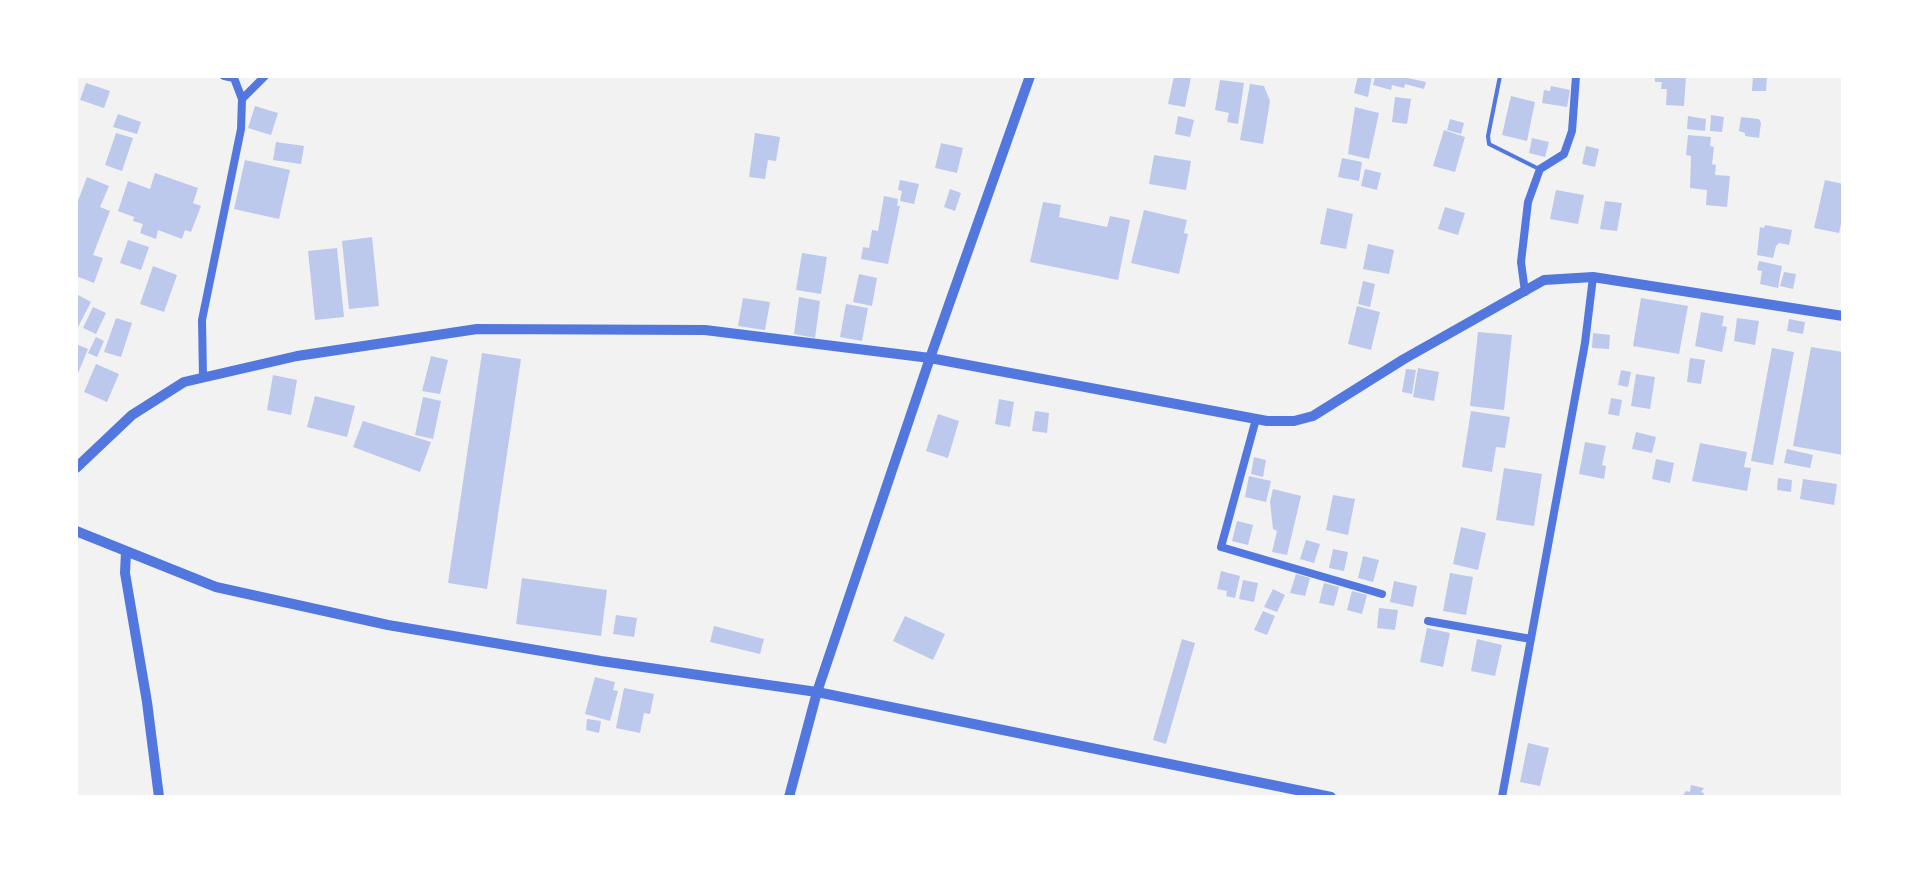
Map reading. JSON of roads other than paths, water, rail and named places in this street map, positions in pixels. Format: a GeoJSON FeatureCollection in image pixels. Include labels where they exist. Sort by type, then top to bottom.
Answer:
{"type":"FeatureCollection","features":[{"type":"Feature","properties":{"kind":"street"},"geometry":{"type":"LineString","coordinates":[[203,377],[202,320],[241,129],[242,99],[234,78],[224,76]]}},
{"type":"Feature","properties":{"kind":"street"},"geometry":{"type":"LineString","coordinates":[[242,99],[265,76]]}},
{"type":"Feature","properties":{"kind":"street"},"geometry":{"type":"LineString","coordinates":[[789,797],[817,692],[1030,76]]}},
{"type":"Feature","properties":{"kind":"street"},"geometry":{"type":"LineString","coordinates":[[1525,292],[1521,262],[1528,202],[1540,169],[1564,154],[1572,131],[1576,76]]}},
{"type":"Feature","properties":{"kind":"street"},"geometry":{"type":"LineString","coordinates":[[76,468],[132,415],[184,382],[297,356],[477,329],[705,330],[930,358],[1256,419],[1294,421],[1313,416],[1404,359],[1544,280],[1593,277],[1843,316]]}},
{"type":"Feature","properties":{"kind":"street"},"geometry":{"type":"LineString","coordinates":[[1502,797],[1585,343],[1593,277]]}},
{"type":"Feature","properties":{"kind":"street"},"geometry":{"type":"LineString","coordinates":[[1256,419],[1221,547],[1382,594]]}},
{"type":"Feature","properties":{"kind":"street"},"geometry":{"type":"LineString","coordinates":[[76,531],[216,587],[388,625],[601,661],[817,692],[1331,797]]}},
{"type":"Feature","properties":{"kind":"street"},"geometry":{"type":"LineString","coordinates":[[126,552],[125,573],[159,797]]}},
{"type":"Feature","properties":{"kind":"street"},"geometry":{"type":"LineString","coordinates":[[1428,621],[1531,639]]}},
{"type":"Feature","properties":{"kind":"lane"},"geometry":{"type":"LineString","coordinates":[[1500,76],[1489,144],[1540,169]]}}]}
